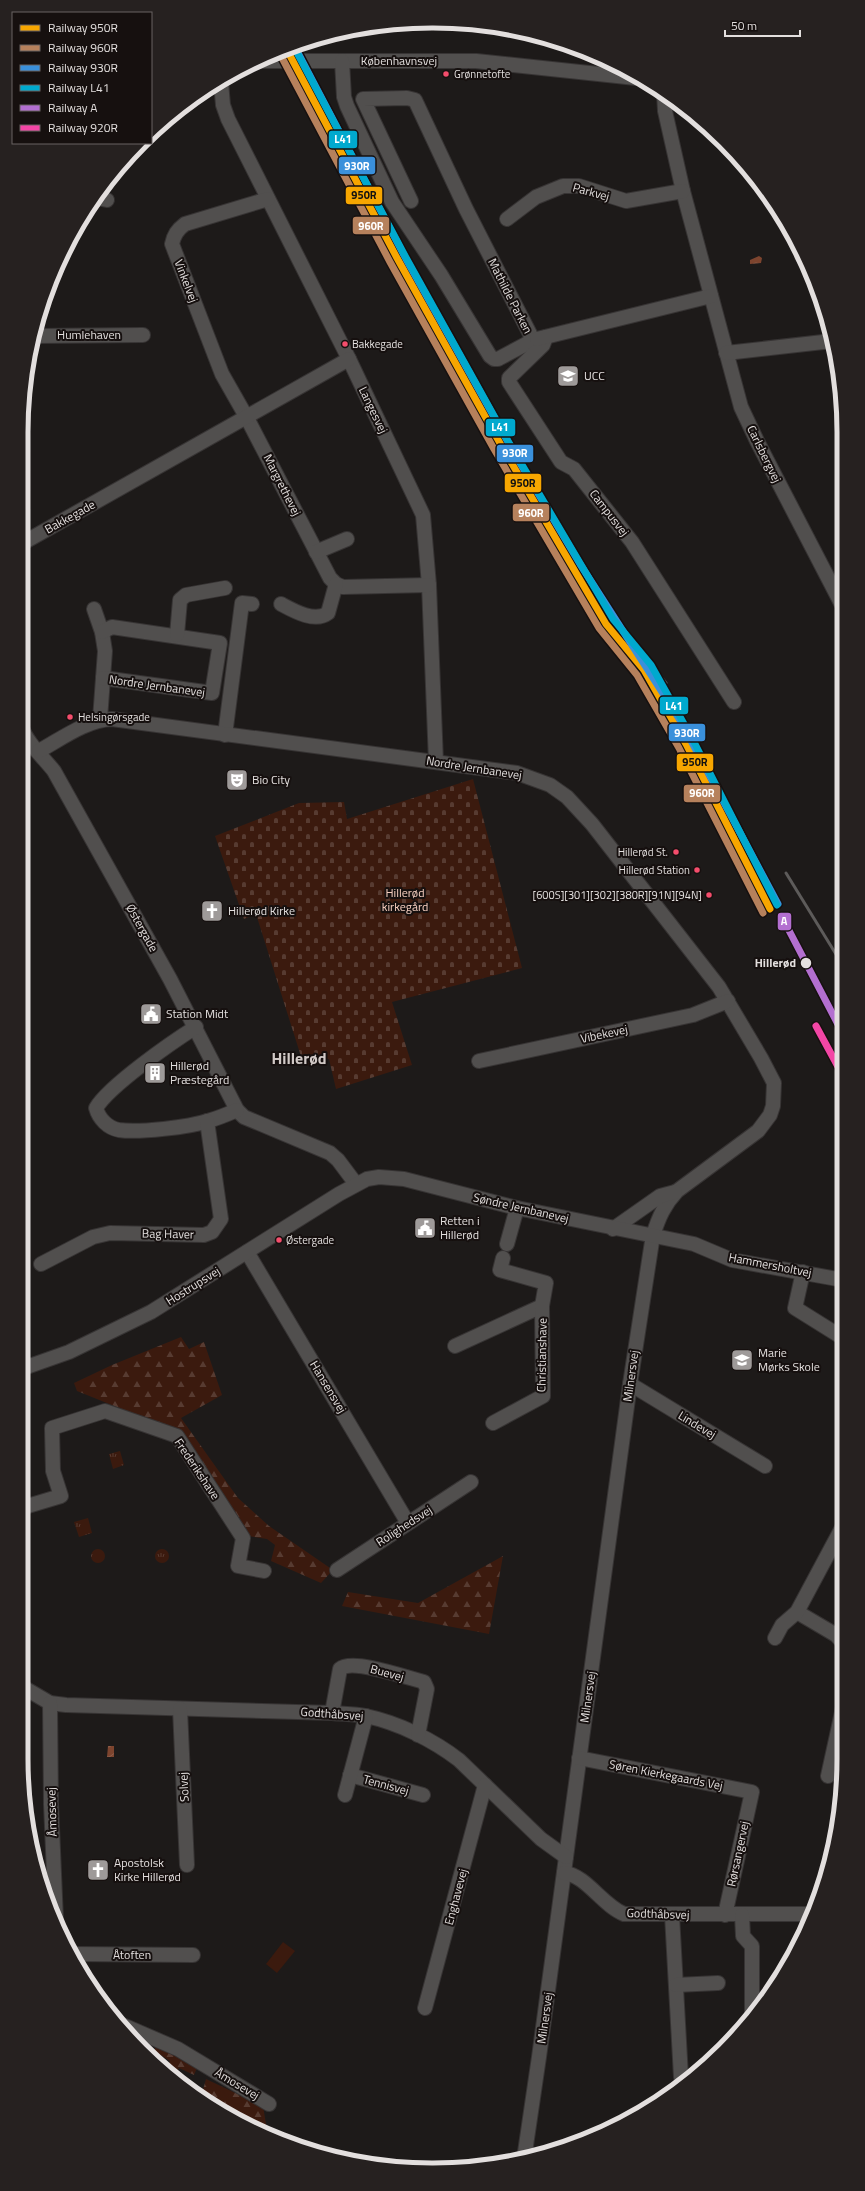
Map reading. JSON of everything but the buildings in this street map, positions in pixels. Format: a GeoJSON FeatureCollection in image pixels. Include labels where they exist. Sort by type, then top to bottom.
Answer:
{"type":"FeatureCollection","features":[{"type":"Feature","properties":{"kind":"street","name":"Mathilde Parken"},"geometry":{"type":"LineString","coordinates":[[342,61],[344,98],[392,202],[441,275],[490,356],[494,359],[498,358],[528,343],[531,339],[466,209],[415,100],[407,98],[363,99],[411,201]]}},
{"type":"Feature","properties":{"kind":"street","name":"Københavnsvej"},"geometry":{"type":"LineString","coordinates":[[272,62],[476,62],[602,68],[614,72]]}},
{"type":"Feature","properties":{"kind":"street","name":"Langesvej"},"geometry":{"type":"LineString","coordinates":[[221,87],[223,105],[228,119],[423,515],[429,585],[436,762]]}},
{"type":"Feature","properties":{"kind":"street","name":"Carlsbergvej"},"geometry":{"type":"LineString","coordinates":[[664,101],[665,110],[683,191],[726,353],[742,407],[757,441],[837,595]]}},
{"type":"Feature","properties":{"kind":"street","name":"Parkvej"},"geometry":{"type":"LineString","coordinates":[[507,218],[536,197],[563,186],[578,186],[626,201],[636,201],[683,191]]}},
{"type":"Feature","properties":{"kind":"street","name":"Vinkelvej"},"geometry":{"type":"LineString","coordinates":[[247,418],[222,374],[172,244],[178,229],[185,224],[268,199]]}},
{"type":"Feature","properties":{"kind":"street"},"geometry":{"type":"LineString","coordinates":[[531,339],[546,337],[711,296]]}},
{"type":"Feature","properties":{"kind":"street","name":"Humlehaven"},"geometry":{"type":"LineString","coordinates":[[40,336],[144,335]]}},
{"type":"Feature","properties":{"kind":"street","name":"Campusvej"},"geometry":{"type":"LineString","coordinates":[[546,337],[543,345],[510,378],[509,382],[561,462],[574,469],[632,542],[734,702]]}},
{"type":"Feature","properties":{"kind":"street"},"geometry":{"type":"LineString","coordinates":[[726,353],[826,342]]}},
{"type":"Feature","properties":{"kind":"street","name":"Bakkegade"},"geometry":{"type":"LineString","coordinates":[[28,540],[348,360]]}},
{"type":"Feature","properties":{"kind":"street","name":"Margrethevej"},"geometry":{"type":"LineString","coordinates":[[247,418],[316,552],[330,578],[336,584]]}},
{"type":"Feature","properties":{"kind":"street"},"geometry":{"type":"LineString","coordinates":[[316,552],[347,539]]}},
{"type":"Feature","properties":{"kind":"street"},"geometry":{"type":"LineString","coordinates":[[281,604],[304,615],[324,615],[328,612],[336,584],[343,587],[429,585]]}},
{"type":"Feature","properties":{"kind":"street"},"geometry":{"type":"LineString","coordinates":[[177,636],[180,600],[186,595],[225,588]]}},
{"type":"Feature","properties":{"kind":"street"},"geometry":{"type":"LineString","coordinates":[[225,735],[242,603],[252,604]]}},
{"type":"Feature","properties":{"kind":"street","name":"Nordre Jernbanevej"},"geometry":{"type":"LineString","coordinates":[[94,609],[102,632],[105,651],[100,719],[112,719],[517,773],[550,785],[566,797],[592,824],[708,972],[728,1001]]}},
{"type":"Feature","properties":{"kind":"street","name":"Nordre Jernbanevej"},"geometry":{"type":"LineString","coordinates":[[102,632],[112,628],[220,643],[212,693],[103,678]]}},
{"type":"Feature","properties":{"kind":"street"},"geometry":{"type":"LineString","coordinates":[[28,740],[39,751],[100,719]]}},
{"type":"Feature","properties":{"kind":"street","name":"Østergade"},"geometry":{"type":"LineString","coordinates":[[39,751],[54,771],[196,1027],[237,1110]]}},
{"type":"Feature","properties":{"kind":"street"},"geometry":{"type":"LineString","coordinates":[[653,1235],[660,1213],[666,1203],[677,1191],[758,1131],[770,1115],[773,1106],[774,1083],[728,1001]]}},
{"type":"Feature","properties":{"kind":"street","name":"Vibekevej"},"geometry":{"type":"LineString","coordinates":[[479,1061],[694,1015],[728,1001]]}},
{"type":"Feature","properties":{"kind":"street"},"geometry":{"type":"LineString","coordinates":[[196,1027],[174,1041],[106,1096],[96,1108],[98,1116],[107,1125],[119,1130],[164,1129],[208,1121],[237,1110],[244,1117],[330,1153],[356,1184]]}},
{"type":"Feature","properties":{"kind":"street","name":"Bag Haver"},"geometry":{"type":"LineString","coordinates":[[41,1264],[93,1237],[110,1234],[204,1235],[212,1232],[221,1219],[208,1121]]}},
{"type":"Feature","properties":{"kind":"street","name":"Søndre Jernbanevej"},"geometry":{"type":"LineString","coordinates":[[356,1184],[367,1179],[379,1177],[404,1178],[517,1208],[613,1229],[653,1235]]}},
{"type":"Feature","properties":{"kind":"street","name":"Hostrupsvej"},"geometry":{"type":"LineString","coordinates":[[28,1367],[69,1352],[151,1312],[356,1184]]}},
{"type":"Feature","properties":{"kind":"street"},"geometry":{"type":"LineString","coordinates":[[613,1229],[660,1196],[677,1191]]}},
{"type":"Feature","properties":{"kind":"street"},"geometry":{"type":"LineString","coordinates":[[507,1244],[517,1208]]}},
{"type":"Feature","properties":{"kind":"street","name":"Hammersholtvej"},"geometry":{"type":"LineString","coordinates":[[653,1235],[694,1244],[732,1260],[837,1279]]}},
{"type":"Feature","properties":{"kind":"street","name":"Milnersvej"},"geometry":{"type":"LineString","coordinates":[[525,2152],[630,1384],[653,1235]]}},
{"type":"Feature","properties":{"kind":"street","name":"Hansensvej"},"geometry":{"type":"LineString","coordinates":[[247,1252],[408,1523]]}},
{"type":"Feature","properties":{"kind":"street","name":"Christianshave"},"geometry":{"type":"LineString","coordinates":[[493,1422],[543,1396],[542,1306],[546,1283],[500,1270],[503,1258]]}},
{"type":"Feature","properties":{"kind":"street"},"geometry":{"type":"LineString","coordinates":[[803,1272],[795,1308],[837,1334]]}},
{"type":"Feature","properties":{"kind":"street","name":"Christianshave"},"geometry":{"type":"LineString","coordinates":[[455,1346],[542,1306]]}},
{"type":"Feature","properties":{"kind":"street","name":"Lindevej"},"geometry":{"type":"LineString","coordinates":[[630,1384],[765,1466]]}},
{"type":"Feature","properties":{"kind":"street","name":"Frederikshave"},"geometry":{"type":"LineString","coordinates":[[28,1506],[61,1496],[53,1471],[52,1428],[105,1411],[177,1436],[243,1538],[238,1566],[264,1570]]}},
{"type":"Feature","properties":{"kind":"street","name":"Rolighedsvej"},"geometry":{"type":"LineString","coordinates":[[337,1570],[471,1482]]}},
{"type":"Feature","properties":{"kind":"street"},"geometry":{"type":"LineString","coordinates":[[775,1638],[782,1625],[797,1612],[837,1537]]}},
{"type":"Feature","properties":{"kind":"street"},"geometry":{"type":"LineString","coordinates":[[797,1612],[837,1636]]}},
{"type":"Feature","properties":{"kind":"street","name":"Buevej"},"geometry":{"type":"LineString","coordinates":[[332,1713],[340,1669],[347,1665],[362,1666],[424,1682],[427,1689],[418,1735]]}},
{"type":"Feature","properties":{"kind":"street"},"geometry":{"type":"LineString","coordinates":[[28,1690],[50,1703]]}},
{"type":"Feature","properties":{"kind":"street","name":"Godthåbsvej"},"geometry":{"type":"LineString","coordinates":[[50,1703],[180,1709],[332,1713],[366,1716],[418,1735],[445,1749],[541,1839],[566,1857]]}},
{"type":"Feature","properties":{"kind":"street","name":"Åmosevej"},"geometry":{"type":"LineString","coordinates":[[50,1703],[51,1804],[55,1904]]}},
{"type":"Feature","properties":{"kind":"street","name":"Solvej"},"geometry":{"type":"LineString","coordinates":[[180,1709],[187,1865]]}},
{"type":"Feature","properties":{"kind":"street","name":"Tennisvej"},"geometry":{"type":"LineString","coordinates":[[345,1795],[366,1716]]}},
{"type":"Feature","properties":{"kind":"street"},"geometry":{"type":"LineString","coordinates":[[828,1776],[837,1750]]}},
{"type":"Feature","properties":{"kind":"street","name":"Søren Kierkegaards Vej"},"geometry":{"type":"LineString","coordinates":[[579,1758],[752,1792]]}},
{"type":"Feature","properties":{"kind":"street","name":"Tennisvej"},"geometry":{"type":"LineString","coordinates":[[350,1776],[423,1795]]}},
{"type":"Feature","properties":{"kind":"street","name":"Enghavevej"},"geometry":{"type":"LineString","coordinates":[[425,2008],[485,1785]]}},
{"type":"Feature","properties":{"kind":"street","name":"Rørsangervej"},"geometry":{"type":"LineString","coordinates":[[725,1915],[752,1792]]}},
{"type":"Feature","properties":{"kind":"street","name":"Godthåbsvej"},"geometry":{"type":"LineString","coordinates":[[564,1872],[570,1873],[579,1878],[612,1909],[624,1914],[672,1916],[805,1914]]}},
{"type":"Feature","properties":{"kind":"street"},"geometry":{"type":"LineString","coordinates":[[742,1915],[743,1936],[752,1946],[752,2006]]}},
{"type":"Feature","properties":{"kind":"street"},"geometry":{"type":"LineString","coordinates":[[672,1916],[681,2077]]}},
{"type":"Feature","properties":{"kind":"street","name":"Åtoften"},"geometry":{"type":"LineString","coordinates":[[79,1954],[193,1955]]}},
{"type":"Feature","properties":{"kind":"street"},"geometry":{"type":"LineString","coordinates":[[676,1985],[718,1983]]}},
{"type":"Feature","properties":{"kind":"street","name":"Åmosevej"},"geometry":{"type":"LineString","coordinates":[[131,2029],[178,2049],[269,2104]]}},
{"type":"Feature","properties":{"kind":"green space","name":"Hillerød kirkegård"},"geometry":{"type":"Polygon","coordinates":[[[473,779],[522,968],[392,1002],[412,1065],[336,1089],[329,1059],[304,1066],[256,914],[244,919],[215,836],[299,803],[344,802],[347,819],[473,779]]]}},
{"type":"Feature","properties":{"kind":"green space"},"geometry":{"type":"Polygon","coordinates":[[[181,1337],[189,1349],[204,1342],[222,1395],[181,1418],[238,1498],[269,1526],[333,1570],[321,1583],[271,1561],[275,1545],[267,1539],[248,1536],[176,1431],[77,1391],[74,1383],[112,1365],[181,1337]]]}},
{"type":"Feature","properties":{"kind":"green space"},"geometry":{"type":"Polygon","coordinates":[[[120,1451],[124,1465],[113,1469],[109,1454],[120,1451]]]}},
{"type":"Feature","properties":{"kind":"green space"},"geometry":{"type":"Polygon","coordinates":[[[88,1518],[92,1533],[79,1537],[74,1522],[88,1518]]]}},
{"type":"Feature","properties":{"kind":"green space"},"geometry":{"type":"Polygon","coordinates":[[[98,1549],[103,1551],[105,1556],[103,1561],[98,1563],[93,1561],[91,1556],[93,1551],[98,1549]]]}},
{"type":"Feature","properties":{"kind":"green space"},"geometry":{"type":"Polygon","coordinates":[[[162,1549],[167,1551],[169,1556],[167,1561],[162,1563],[157,1561],[155,1556],[157,1551],[162,1549]]]}},
{"type":"Feature","properties":{"kind":"green space"},"geometry":{"type":"Polygon","coordinates":[[[503,1556],[489,1634],[342,1606],[348,1592],[418,1603],[503,1556]]]}},
{"type":"Feature","properties":{"kind":"green space"},"geometry":{"type":"Polygon","coordinates":[[[283,1942],[295,1951],[277,1973],[266,1964],[283,1942]]]}},
{"type":"Feature","properties":{"kind":"green space"},"geometry":{"type":"Polygon","coordinates":[[[155,2045],[197,2068],[194,2075],[179,2068],[177,2072],[168,2065],[170,2061],[155,2051],[155,2045]]]}},
{"type":"Feature","properties":{"kind":"green space"},"geometry":{"type":"Polygon","coordinates":[[[206,2079],[263,2106],[266,2127],[230,2109],[203,2091],[206,2079]]]}},
{"type":"Feature","properties":{"kind":"water"},"geometry":{"type":"Polygon","coordinates":[[[759,256],[762,258],[761,263],[750,264],[750,260],[759,256]]]}},
{"type":"Feature","properties":{"kind":"water"},"geometry":{"type":"Polygon","coordinates":[[[108,1746],[114,1746],[114,1757],[107,1757],[108,1746]]]}},
{"type":"Feature","properties":{"kind":"railway"},"geometry":{"type":"LineString","coordinates":[[508,477],[567,559],[666,683]]}},
{"type":"Feature","properties":{"kind":"railway"},"geometry":{"type":"LineString","coordinates":[[786,873],[837,956]]}},
{"type":"Feature","properties":{"kind":"rail line","name":"L41"},"geometry":{"type":"LineString","coordinates":[[296,51],[404,254],[508,441],[613,619],[651,665],[693,740],[777,905]]}},
{"type":"Feature","properties":{"kind":"rail line","name":"930R"},"geometry":{"type":"LineString","coordinates":[[297,51],[406,259],[517,458],[580,564],[680,720],[778,904]]}},
{"type":"Feature","properties":{"kind":"rail line","name":"950R"},"geometry":{"type":"LineString","coordinates":[[289,54],[397,258],[501,445],[606,624],[644,670],[686,744],[770,909]]}},
{"type":"Feature","properties":{"kind":"rail line","name":"960R"},"geometry":{"type":"LineString","coordinates":[[282,57],[390,262],[494,449],[599,628],[637,675],[679,748],[763,913]]}},
{"type":"Feature","properties":{"kind":"rail line","name":"A"},"geometry":{"type":"LineString","coordinates":[[782,917],[837,1022]]}},
{"type":"Feature","properties":{"kind":"rail line","name":"920R"},"geometry":{"type":"LineString","coordinates":[[816,1026],[837,1065]]}},
{"type":"Feature","properties":{"kind":"place","name":"Grønnetofte"},"geometry":{"type":"Point","coordinates":[446,74]}},
{"type":"Feature","properties":{"kind":"place","name":"Bakkegade"},"geometry":{"type":"Point","coordinates":[345,344]}},
{"type":"Feature","properties":{"kind":"place","name":"UCC"},"geometry":{"type":"Point","coordinates":[568,376]}},
{"type":"Feature","properties":{"kind":"place","name":"Helsingørsgade"},"geometry":{"type":"Point","coordinates":[70,717]}},
{"type":"Feature","properties":{"kind":"place","name":"Bio City"},"geometry":{"type":"Point","coordinates":[237,780]}},
{"type":"Feature","properties":{"kind":"place","name":"Hillerød St."},"geometry":{"type":"Point","coordinates":[676,852]}},
{"type":"Feature","properties":{"kind":"place","name":"Hillerød Station"},"geometry":{"type":"Point","coordinates":[697,870]}},
{"type":"Feature","properties":{"kind":"place","name":"[600S][301][302][380R][91N][94N]"},"geometry":{"type":"Point","coordinates":[709,895]}},
{"type":"Feature","properties":{"kind":"place","name":"Hillerød Kirke"},"geometry":{"type":"Point","coordinates":[212,911]}},
{"type":"Feature","properties":{"kind":"place","name":"Hillerød"},"geometry":{"type":"Point","coordinates":[806,963]}},
{"type":"Feature","properties":{"kind":"place","name":"Station Midt"},"geometry":{"type":"Point","coordinates":[151,1014]}},
{"type":"Feature","properties":{"kind":"place","name":"Hillerød Præstegård"},"geometry":{"type":"Point","coordinates":[155,1073]}},
{"type":"Feature","properties":{"kind":"place","name":"Retten i Hillerød"},"geometry":{"type":"Point","coordinates":[425,1228]}},
{"type":"Feature","properties":{"kind":"place","name":"Østergade"},"geometry":{"type":"Point","coordinates":[279,1240]}},
{"type":"Feature","properties":{"kind":"place","name":"Marie Mørks Skole"},"geometry":{"type":"Point","coordinates":[742,1360]}},
{"type":"Feature","properties":{"kind":"place","name":"Apostolsk Kirke Hillerød"},"geometry":{"type":"Point","coordinates":[98,1870]}},
{"type":"Feature","properties":{"kind":"district","name":"Hillerød"},"geometry":{"type":"Point","coordinates":[299,1058]}}]}
